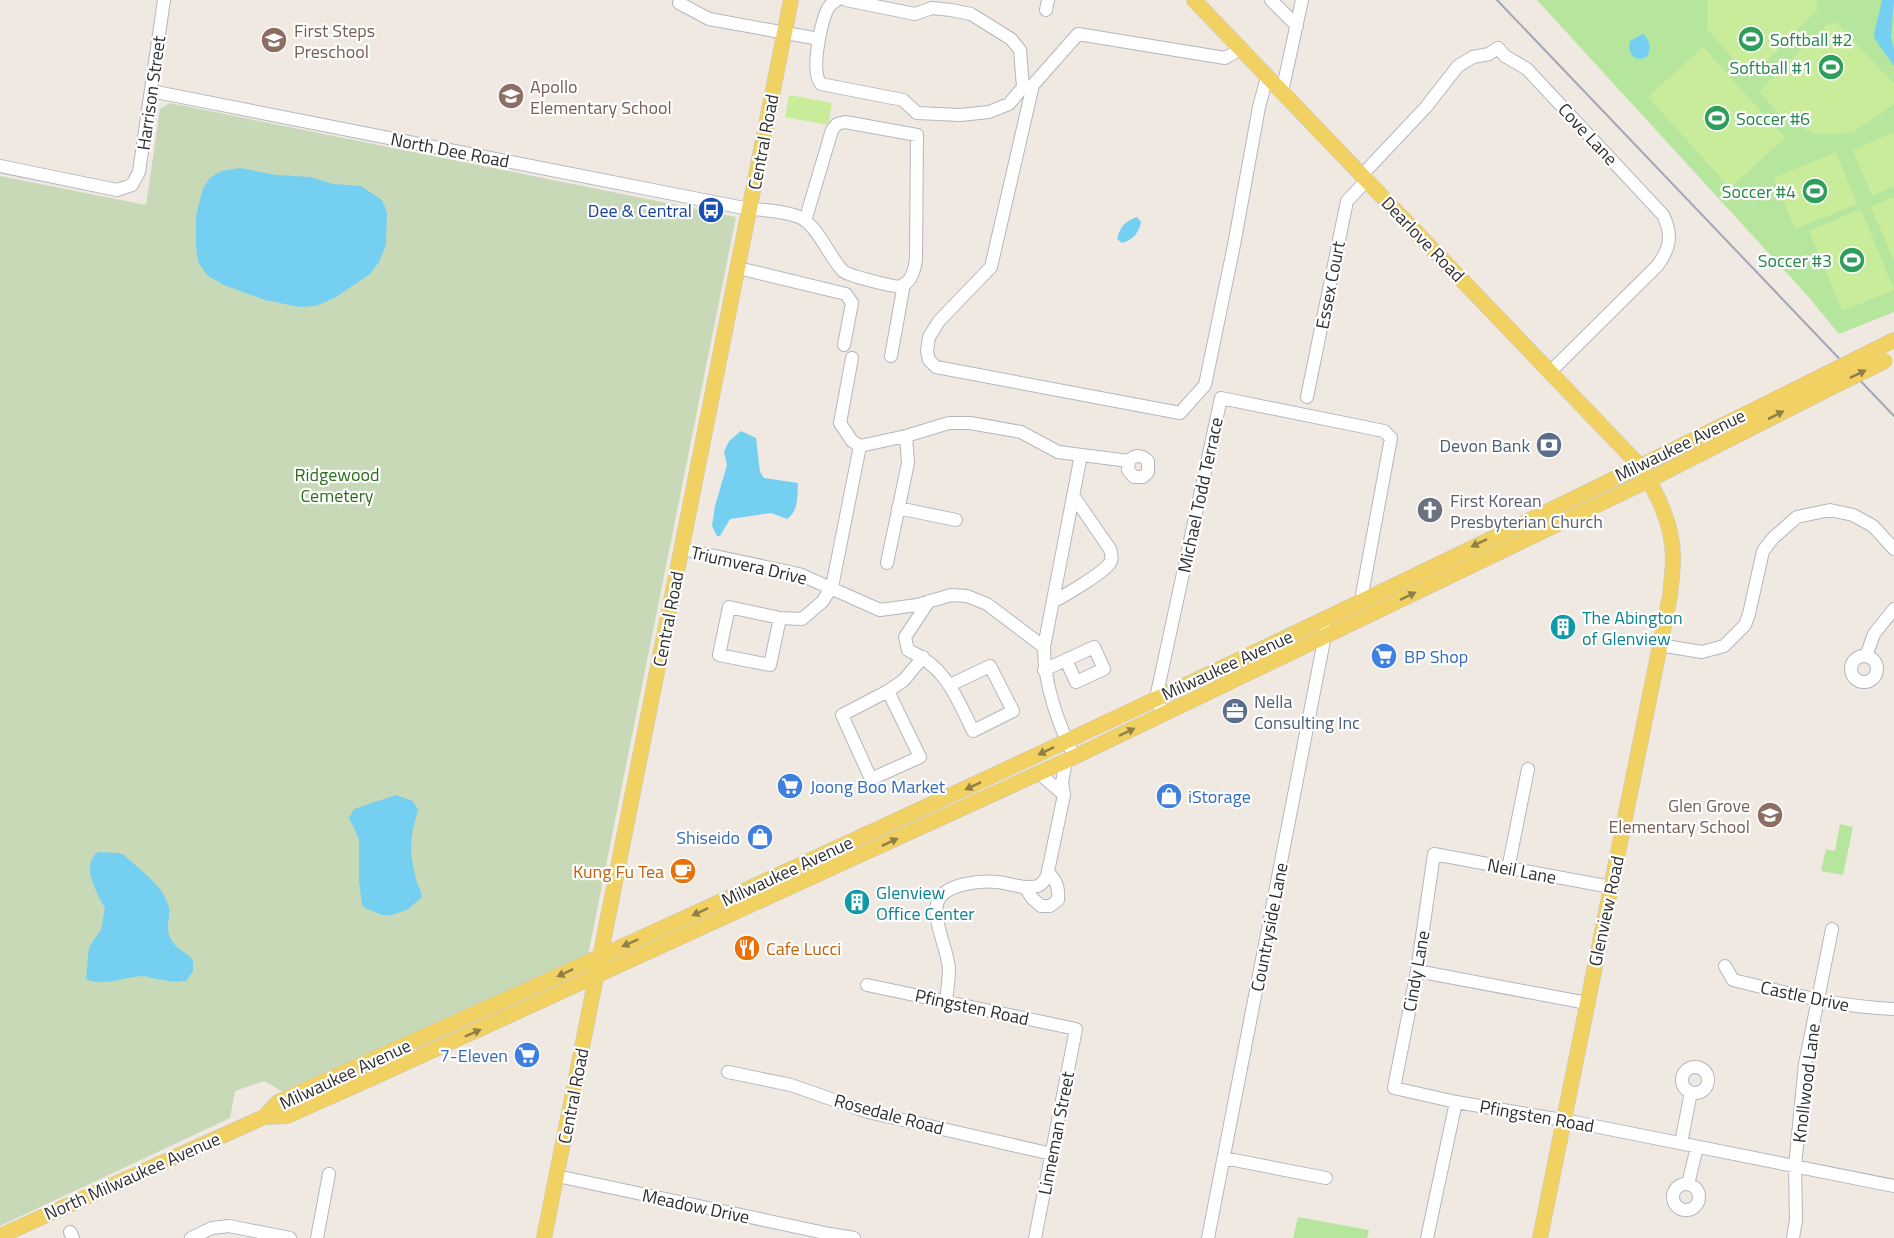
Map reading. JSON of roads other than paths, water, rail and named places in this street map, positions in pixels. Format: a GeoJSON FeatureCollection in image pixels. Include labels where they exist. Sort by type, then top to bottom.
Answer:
{"type":"FeatureCollection","features":[{"type":"Feature","properties":{"kind":"main road","name":"Central Road"},"geometry":{"type":"LineString","coordinates":[[544,1238],[791,0]]}},
{"type":"Feature","properties":{"kind":"main road","name":"Dearlove Road"},"geometry":{"type":"LineString","coordinates":[[1194,0],[1551,371],[1639,465],[1649,480]]}},
{"type":"Feature","properties":{"kind":"main road","name":"Milwaukee Avenue"},"geometry":{"type":"LineString","coordinates":[[264,1117],[278,1102],[797,867],[1329,616],[1639,465],[1884,356],[1894,340]]}},
{"type":"Feature","properties":{"kind":"main road","name":"Milwaukee Avenue"},"geometry":{"type":"LineString","coordinates":[[264,1117],[287,1116],[597,977],[1070,759],[1649,480],[1825,382]]}},
{"type":"Feature","properties":{"kind":"main road","name":"Glenview Road"},"geometry":{"type":"LineString","coordinates":[[1540,1238],[1670,596],[1673,558],[1669,529],[1649,480]]}},
{"type":"Feature","properties":{"kind":"main road"},"geometry":{"type":"LineString","coordinates":[[736,913],[746,903],[792,882],[796,876],[797,867]]}},
{"type":"Feature","properties":{"kind":"main road","name":"North Milwaukee Avenue"},"geometry":{"type":"LineString","coordinates":[[0,1236],[264,1117]]}},
{"type":"Feature","properties":{"kind":"street","name":"Harrison Street"},"geometry":{"type":"LineString","coordinates":[[0,166],[117,189],[132,185],[139,172],[164,0]]}},
{"type":"Feature","properties":{"kind":"street"},"geometry":{"type":"LineString","coordinates":[[837,0],[827,7],[819,39],[815,71],[816,79],[821,84],[903,100],[917,113],[960,115],[988,112],[1010,104],[1023,87],[1020,50],[1011,39],[971,14],[932,8],[915,14],[846,0]]}},
{"type":"Feature","properties":{"kind":"street"},"geometry":{"type":"LineString","coordinates":[[1271,0],[1297,26]]}},
{"type":"Feature","properties":{"kind":"street"},"geometry":{"type":"LineString","coordinates":[[1282,92],[1302,0]]}},
{"type":"Feature","properties":{"kind":"street"},"geometry":{"type":"LineString","coordinates":[[679,3],[709,19],[819,39]]}},
{"type":"Feature","properties":{"kind":"street"},"geometry":{"type":"LineString","coordinates":[[1241,49],[1225,58],[1078,34],[1033,85],[992,267],[939,321],[929,337],[927,351],[929,360],[936,367],[1180,413],[1205,385],[1259,107],[1267,77]]}},
{"type":"Feature","properties":{"kind":"street","name":"Cove Lane"},"geometry":{"type":"LineString","coordinates":[[1364,177],[1464,61],[1489,54],[1498,48],[1505,56],[1527,69],[1663,215],[1670,236],[1668,249],[1657,266],[1551,371]]}},
{"type":"Feature","properties":{"kind":"street","name":"North Dee Road"},"geometry":{"type":"LineString","coordinates":[[151,91],[749,209],[760,208],[800,217],[805,221]]}},
{"type":"Feature","properties":{"kind":"street"},"geometry":{"type":"LineString","coordinates":[[891,356],[902,285],[911,277],[916,259],[917,135],[845,122],[837,124],[832,130],[805,221],[844,272],[902,285]]}},
{"type":"Feature","properties":{"kind":"street","name":"Essex Court"},"geometry":{"type":"LineString","coordinates":[[1307,397],[1347,201],[1364,177]]}},
{"type":"Feature","properties":{"kind":"street"},"geometry":{"type":"LineString","coordinates":[[738,268],[846,294],[852,303],[844,345]]}},
{"type":"Feature","properties":{"kind":"street"},"geometry":{"type":"LineString","coordinates":[[852,358],[840,423],[852,441],[860,446],[906,436],[949,423],[970,423],[1021,432],[1058,452],[1129,461]]}},
{"type":"Feature","properties":{"kind":"street","name":"Michael Todd Terrace"},"geometry":{"type":"LineString","coordinates":[[1156,698],[1221,398],[1384,431],[1391,438],[1361,600]]}},
{"type":"Feature","properties":{"kind":"street"},"geometry":{"type":"LineString","coordinates":[[887,563],[908,464],[906,436]]}},
{"type":"Feature","properties":{"kind":"street"},"geometry":{"type":"LineString","coordinates":[[780,618],[770,665],[719,655],[729,607],[780,618],[802,619],[822,602],[832,587],[860,446]]}},
{"type":"Feature","properties":{"kind":"street"},"geometry":{"type":"LineString","coordinates":[[946,1001],[949,968],[936,914],[937,903],[942,894],[957,887],[985,881],[1025,887],[1036,886],[1043,883],[1048,873],[1064,795],[1062,782],[1070,759],[1067,741],[1052,703],[1044,670],[1044,647],[1081,454]]}},
{"type":"Feature","properties":{"kind":"street"},"geometry":{"type":"LineString","coordinates":[[1054,601],[1078,588],[1110,564],[1112,557],[1110,549],[1074,497]]}},
{"type":"Feature","properties":{"kind":"street"},"geometry":{"type":"LineString","coordinates":[[898,508],[956,520]]}},
{"type":"Feature","properties":{"kind":"street"},"geometry":{"type":"LineString","coordinates":[[1659,645],[1702,652],[1724,646],[1745,625],[1762,551],[1797,517],[1830,510],[1853,515],[1873,526],[1894,549]]}},
{"type":"Feature","properties":{"kind":"street","name":"Triumvera Drive"},"geometry":{"type":"LineString","coordinates":[[682,549],[798,574],[880,610],[951,595],[967,596],[987,604],[1044,647]]}},
{"type":"Feature","properties":{"kind":"street"},"geometry":{"type":"LineString","coordinates":[[929,601],[905,638],[908,650],[923,657],[938,669],[950,685],[973,731],[1014,711],[990,666],[950,685]]}},
{"type":"Feature","properties":{"kind":"street"},"geometry":{"type":"LineString","coordinates":[[1866,656],[1874,634],[1894,609]]}},
{"type":"Feature","properties":{"kind":"street","name":"Countryside Lane"},"geometry":{"type":"LineString","coordinates":[[1208,1238],[1329,616]]}},
{"type":"Feature","properties":{"kind":"street"},"geometry":{"type":"LineString","coordinates":[[888,691],[920,757],[871,779],[842,714],[888,691],[904,680],[923,657]]}},
{"type":"Feature","properties":{"kind":"street"},"geometry":{"type":"LineString","coordinates":[[1044,670],[1066,660]]}},
{"type":"Feature","properties":{"kind":"street"},"geometry":{"type":"LineString","coordinates":[[1156,698],[1163,714]]}},
{"type":"Feature","properties":{"kind":"street"},"geometry":{"type":"LineString","coordinates":[[1508,868],[1528,769]]}},
{"type":"Feature","properties":{"kind":"street"},"geometry":{"type":"LineString","coordinates":[[1039,773],[1064,795]]}},
{"type":"Feature","properties":{"kind":"street","name":"Neil Lane"},"geometry":{"type":"LineString","coordinates":[[1434,854],[1611,887]]}},
{"type":"Feature","properties":{"kind":"street","name":"Cindy Lane"},"geometry":{"type":"LineString","coordinates":[[1395,1088],[1417,971],[1434,854]]}},
{"type":"Feature","properties":{"kind":"street"},"geometry":{"type":"LineString","coordinates":[[1025,887],[1041,906],[1050,906],[1058,900],[1059,891],[1056,881],[1048,873]]}},
{"type":"Feature","properties":{"kind":"street","name":"Knollwood Lane"},"geometry":{"type":"LineString","coordinates":[[1793,1238],[1796,1220],[1795,1166],[1805,1064],[1832,929]]}},
{"type":"Feature","properties":{"kind":"street","name":"Castle Drive"},"geometry":{"type":"LineString","coordinates":[[1725,966],[1733,980],[1817,1001],[1865,1008],[1894,1009]]}},
{"type":"Feature","properties":{"kind":"street"},"geometry":{"type":"LineString","coordinates":[[1417,971],[1587,1003]]}},
{"type":"Feature","properties":{"kind":"street","name":"Pfingsten Road"},"geometry":{"type":"LineString","coordinates":[[867,985],[1076,1029]]}},
{"type":"Feature","properties":{"kind":"street","name":"Linneman Street"},"geometry":{"type":"LineString","coordinates":[[1035,1238],[1076,1029]]}},
{"type":"Feature","properties":{"kind":"street","name":"Rosedale Road"},"geometry":{"type":"LineString","coordinates":[[728,1072],[791,1085],[868,1112],[1052,1154]]}},
{"type":"Feature","properties":{"kind":"street","name":"Pfingsten Road"},"geometry":{"type":"LineString","coordinates":[[1395,1088],[1456,1102],[1697,1146],[1894,1186]]}},
{"type":"Feature","properties":{"kind":"street"},"geometry":{"type":"LineString","coordinates":[[1681,1143],[1691,1092]]}},
{"type":"Feature","properties":{"kind":"street"},"geometry":{"type":"LineString","coordinates":[[1427,1238],[1456,1102]]}},
{"type":"Feature","properties":{"kind":"street"},"geometry":{"type":"LineString","coordinates":[[1688,1184],[1697,1146]]}},
{"type":"Feature","properties":{"kind":"street"},"geometry":{"type":"LineString","coordinates":[[1224,1158],[1326,1178]]}},
{"type":"Feature","properties":{"kind":"street"},"geometry":{"type":"LineString","coordinates":[[317,1238],[329,1174]]}},
{"type":"Feature","properties":{"kind":"street","name":"Meadow Drive"},"geometry":{"type":"LineString","coordinates":[[557,1176],[832,1236],[854,1238]]}},
{"type":"Feature","properties":{"kind":"street"},"geometry":{"type":"LineString","coordinates":[[194,1237],[212,1228],[229,1226],[290,1238]]}},
{"type":"Feature","properties":{"kind":"water"},"geometry":{"type":"Polygon","coordinates":[[[1882,0],[1894,0],[1891,37],[1894,66],[1875,39],[1874,34],[1882,0]]]}},
{"type":"Feature","properties":{"kind":"water"},"geometry":{"type":"Polygon","coordinates":[[[1643,34],[1649,44],[1649,50],[1648,56],[1639,59],[1631,54],[1629,46],[1630,41],[1643,34]]]}},
{"type":"Feature","properties":{"kind":"water"},"geometry":{"type":"Polygon","coordinates":[[[240,168],[276,175],[310,177],[333,184],[361,186],[382,200],[387,212],[386,245],[379,262],[370,274],[336,297],[316,306],[299,307],[265,300],[224,285],[208,276],[198,262],[196,246],[196,216],[203,188],[210,178],[221,171],[240,168]]]}},
{"type":"Feature","properties":{"kind":"water"},"geometry":{"type":"Polygon","coordinates":[[[1137,217],[1141,222],[1137,233],[1130,240],[1122,243],[1117,239],[1122,228],[1137,217]]]}},
{"type":"Feature","properties":{"kind":"water"},"geometry":{"type":"Polygon","coordinates":[[[741,431],[756,438],[760,472],[764,478],[798,483],[797,503],[794,512],[787,519],[771,513],[730,519],[720,536],[717,536],[712,526],[715,506],[727,465],[724,452],[729,441],[741,431]]]}},
{"type":"Feature","properties":{"kind":"water"},"geometry":{"type":"Polygon","coordinates":[[[396,795],[413,801],[418,810],[411,849],[422,897],[407,910],[392,915],[382,915],[362,905],[359,880],[359,839],[349,818],[354,809],[396,795]]]}},
{"type":"Feature","properties":{"kind":"water"},"geometry":{"type":"Polygon","coordinates":[[[98,852],[124,855],[161,890],[168,904],[168,928],[171,939],[193,960],[193,971],[186,981],[167,981],[143,976],[107,982],[86,979],[89,947],[101,930],[105,908],[93,884],[90,870],[90,863],[98,852]]]}},
{"type":"Feature","properties":{"kind":"railway"},"geometry":{"type":"LineString","coordinates":[[1497,0],[1894,416]]}},
{"type":"Feature","properties":{"kind":"place","name":"Softball #2"},"geometry":{"type":"Point","coordinates":[1751,39]}},
{"type":"Feature","properties":{"kind":"place","name":"First Steps Preschool"},"geometry":{"type":"Point","coordinates":[274,40]}},
{"type":"Feature","properties":{"kind":"place","name":"Softball #1"},"geometry":{"type":"Point","coordinates":[1831,67]}},
{"type":"Feature","properties":{"kind":"place","name":"Apollo Elementary School"},"geometry":{"type":"Point","coordinates":[511,96]}},
{"type":"Feature","properties":{"kind":"place","name":"Soccer #6"},"geometry":{"type":"Point","coordinates":[1717,118]}},
{"type":"Feature","properties":{"kind":"place","name":"Soccer #4"},"geometry":{"type":"Point","coordinates":[1815,191]}},
{"type":"Feature","properties":{"kind":"place","name":"Dee & Central"},"geometry":{"type":"Point","coordinates":[711,210]}},
{"type":"Feature","properties":{"kind":"place","name":"Soccer #3"},"geometry":{"type":"Point","coordinates":[1852,260]}},
{"type":"Feature","properties":{"kind":"place","name":"Devon Bank"},"geometry":{"type":"Point","coordinates":[1549,445]}},
{"type":"Feature","properties":{"kind":"place","name":"First Korean Presbyterian Church"},"geometry":{"type":"Point","coordinates":[1430,510]}},
{"type":"Feature","properties":{"kind":"place","name":"The Abington of Glenview"},"geometry":{"type":"Point","coordinates":[1563,627]}},
{"type":"Feature","properties":{"kind":"place","name":"BP Shop"},"geometry":{"type":"Point","coordinates":[1384,656]}},
{"type":"Feature","properties":{"kind":"place","name":"Nella Consulting Inc"},"geometry":{"type":"Point","coordinates":[1235,711]}},
{"type":"Feature","properties":{"kind":"place","name":"Joong Boo Market"},"geometry":{"type":"Point","coordinates":[790,786]}},
{"type":"Feature","properties":{"kind":"place","name":"iStorage"},"geometry":{"type":"Point","coordinates":[1169,796]}},
{"type":"Feature","properties":{"kind":"place","name":"Glen Grove Elementary School"},"geometry":{"type":"Point","coordinates":[1770,815]}},
{"type":"Feature","properties":{"kind":"place","name":"Shiseido"},"geometry":{"type":"Point","coordinates":[760,837]}},
{"type":"Feature","properties":{"kind":"place","name":"Kung Fu Tea"},"geometry":{"type":"Point","coordinates":[683,871]}},
{"type":"Feature","properties":{"kind":"place","name":"Glenview Office Center"},"geometry":{"type":"Point","coordinates":[857,902]}},
{"type":"Feature","properties":{"kind":"place","name":"Cafe Lucci"},"geometry":{"type":"Point","coordinates":[747,948]}},
{"type":"Feature","properties":{"kind":"place","name":"7-Eleven"},"geometry":{"type":"Point","coordinates":[527,1055]}},
{"type":"Feature","properties":{"kind":"park label","name":"Ridgewood Cemetery"},"geometry":{"type":"Point","coordinates":[337,484]}}]}
